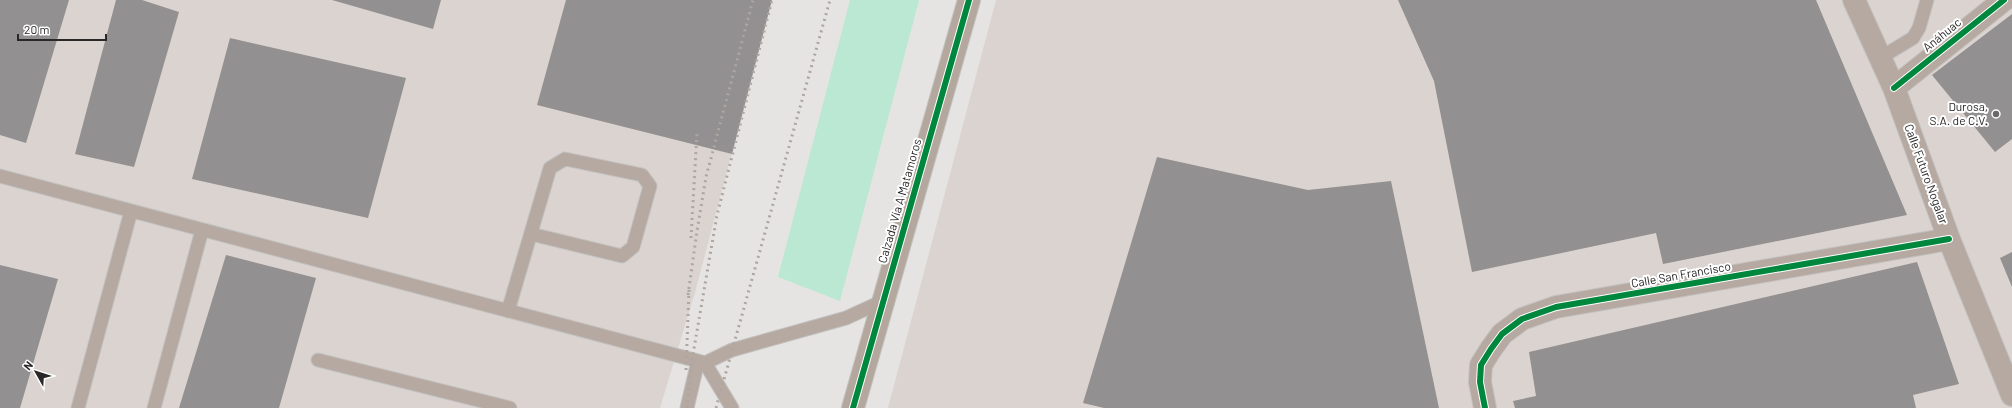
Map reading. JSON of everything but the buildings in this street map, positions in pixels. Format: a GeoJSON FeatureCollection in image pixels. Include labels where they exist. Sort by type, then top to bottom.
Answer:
{"type":"FeatureCollection","features":[{"type":"Feature","properties":{"kind":"street","name":"Calzada Vía A Matamoros"},"geometry":{"type":"LineString","coordinates":[[853,408],[969,0]]}},
{"type":"Feature","properties":{"kind":"street","name":"Calle Futuro Nogalar"},"geometry":{"type":"LineString","coordinates":[[1854,0],[1894,88],[1949,239],[2012,395]]}},
{"type":"Feature","properties":{"kind":"street","name":"Anáhuac"},"geometry":{"type":"LineString","coordinates":[[1894,88],[2004,0]]}},
{"type":"Feature","properties":{"kind":"street","name":"Calle San Francisco"},"geometry":{"type":"LineString","coordinates":[[1485,408],[1480,382],[1481,366],[1502,334],[1522,319],[1556,307],[1949,239]]}},
{"type":"Feature","properties":{"kind":"lane"},"geometry":{"type":"LineString","coordinates":[[1880,58],[1913,38],[1919,28],[1927,0]]}},
{"type":"Feature","properties":{"kind":"lane"},"geometry":{"type":"LineString","coordinates":[[508,311],[550,168],[565,159],[642,175],[650,186],[632,247],[622,256],[531,234]]}},
{"type":"Feature","properties":{"kind":"lane"},"geometry":{"type":"LineString","coordinates":[[0,176],[702,362],[732,350],[846,318],[883,301]]}},
{"type":"Feature","properties":{"kind":"lane"},"geometry":{"type":"LineString","coordinates":[[78,408],[131,211]]}},
{"type":"Feature","properties":{"kind":"lane"},"geometry":{"type":"LineString","coordinates":[[154,408],[202,230]]}},
{"type":"Feature","properties":{"kind":"lane"},"geometry":{"type":"LineString","coordinates":[[318,360],[510,408]]}},
{"type":"Feature","properties":{"kind":"lane"},"geometry":{"type":"LineString","coordinates":[[702,362],[731,408]]}},
{"type":"Feature","properties":{"kind":"lane"},"geometry":{"type":"LineString","coordinates":[[687,408],[702,362]]}},
{"type":"Feature","properties":{"kind":"shaded area"},"geometry":{"type":"Polygon","coordinates":[[[0,0],[772,0],[696,289],[660,408],[0,408],[0,0]]]}},
{"type":"Feature","properties":{"kind":"shaded area"},"geometry":{"type":"Polygon","coordinates":[[[996,0],[2012,0],[2012,408],[888,408],[996,0]]]}},
{"type":"Feature","properties":{"kind":"green space"},"geometry":{"type":"Polygon","coordinates":[[[850,0],[919,0],[840,301],[778,277],[850,0]]]}},
{"type":"Feature","properties":{"kind":"railway"},"geometry":{"type":"LineString","coordinates":[[688,295],[706,177],[753,0]]}},
{"type":"Feature","properties":{"kind":"railway"},"geometry":{"type":"LineString","coordinates":[[687,408],[692,360],[717,215],[772,0]]}},
{"type":"Feature","properties":{"kind":"railway"},"geometry":{"type":"LineString","coordinates":[[716,408],[830,0]]}},
{"type":"Feature","properties":{"kind":"railway"},"geometry":{"type":"LineString","coordinates":[[691,238],[697,133]]}},
{"type":"Feature","properties":{"kind":"railway"},"geometry":{"type":"LineString","coordinates":[[686,370],[689,290]]}},
{"type":"Feature","properties":{"kind":"cycle path"},"geometry":{"type":"LineString","coordinates":[[853,408],[969,0]]}},
{"type":"Feature","properties":{"kind":"cycle path"},"geometry":{"type":"LineString","coordinates":[[1894,88],[2004,0]]}},
{"type":"Feature","properties":{"kind":"cycle path"},"geometry":{"type":"LineString","coordinates":[[1485,408],[1480,382],[1481,365],[1502,334],[1522,319],[1556,307],[1949,239]]}},
{"type":"Feature","properties":{"kind":"place","name":"Durosa, S.A. de C.V."},"geometry":{"type":"Point","coordinates":[1996,114]}}]}
